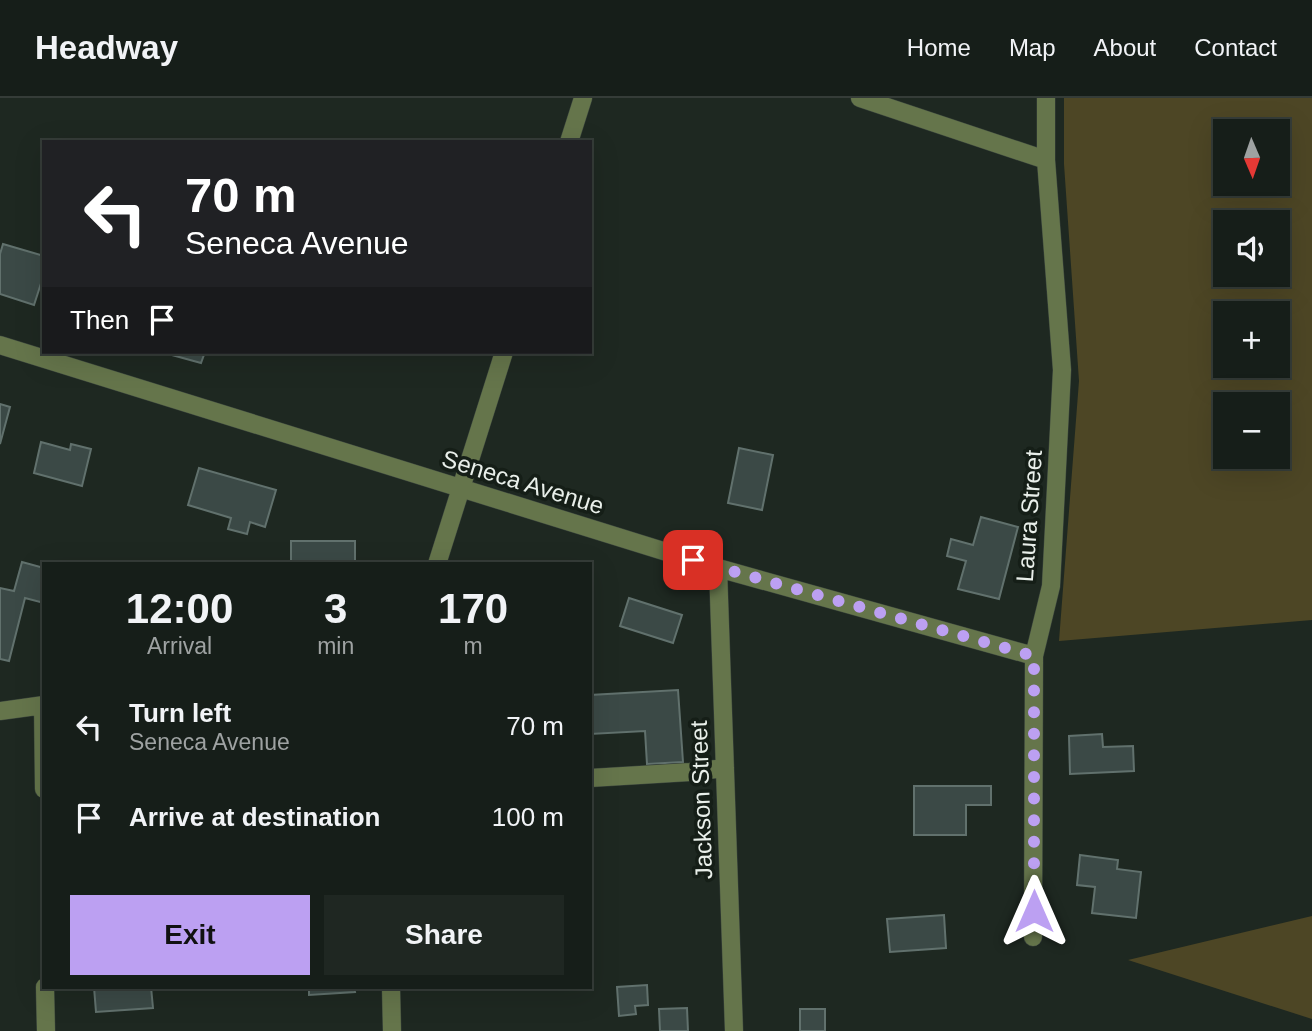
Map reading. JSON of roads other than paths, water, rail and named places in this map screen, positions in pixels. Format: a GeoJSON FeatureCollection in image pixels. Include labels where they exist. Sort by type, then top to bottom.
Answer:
{"type":"FeatureCollection","features":[{"type":"Feature","properties":{"kind":"street"},"geometry":{"type":"LineString","coordinates":[[570,140],[583,98]]}},
{"type":"Feature","properties":{"kind":"street"},"geometry":{"type":"LineString","coordinates":[[860,98],[1046,160]]}},
{"type":"Feature","properties":{"kind":"street","name":"Laura Street"},"geometry":{"type":"LineString","coordinates":[[1033,937],[1034,656],[1051,586],[1062,370],[1046,160],[1046,98]]}},
{"type":"Feature","properties":{"kind":"street","name":"Seneca Avenue"},"geometry":{"type":"LineString","coordinates":[[0,345],[718,568],[1034,656]]}},
{"type":"Feature","properties":{"kind":"street"},"geometry":{"type":"LineString","coordinates":[[438,562],[503,354]]}},
{"type":"Feature","properties":{"kind":"street","name":"Jackson Street"},"geometry":{"type":"LineString","coordinates":[[718,568],[734,1031]]}},
{"type":"Feature","properties":{"kind":"street"},"geometry":{"type":"LineString","coordinates":[[0,710],[42,705]]}},
{"type":"Feature","properties":{"kind":"street"},"geometry":{"type":"LineString","coordinates":[[592,778],[725,768]]}},
{"type":"Feature","properties":{"kind":"street"},"geometry":{"type":"LineString","coordinates":[[46,989],[46,1031]]}},
{"type":"Feature","properties":{"kind":"street"},"geometry":{"type":"LineString","coordinates":[[391,989],[392,1031]]}}]}
